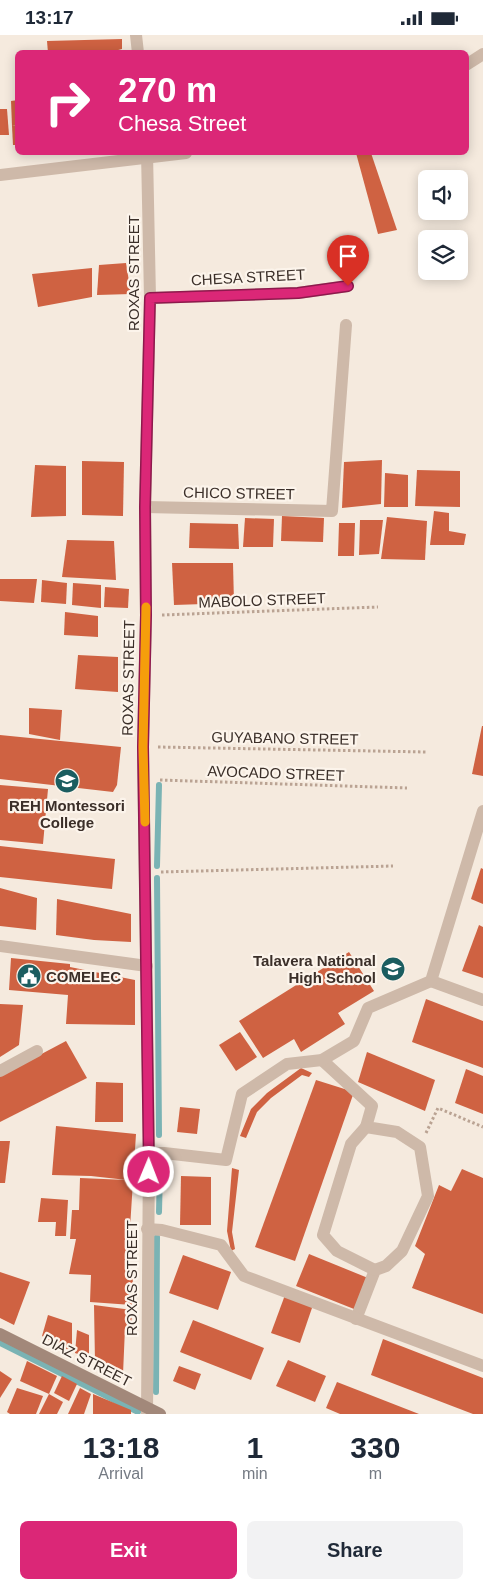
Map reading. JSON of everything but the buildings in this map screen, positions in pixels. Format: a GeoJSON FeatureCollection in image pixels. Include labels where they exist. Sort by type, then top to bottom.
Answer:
{"type":"FeatureCollection","features":[{"type":"Feature","properties":{"kind":"street"},"geometry":{"type":"LineString","coordinates":[[136,35],[138,50]]}},
{"type":"Feature","properties":{"kind":"street"},"geometry":{"type":"LineString","coordinates":[[469,63],[483,54]]}},
{"type":"Feature","properties":{"kind":"street"},"geometry":{"type":"LineString","coordinates":[[0,175],[147,155]]}},
{"type":"Feature","properties":{"kind":"street","name":"ROXAS STREET"},"geometry":{"type":"LineString","coordinates":[[147,155],[150,298],[145,507],[146,615],[143,747],[149,1153],[147,1411]]}},
{"type":"Feature","properties":{"kind":"street","name":"CHESA STREET"},"geometry":{"type":"LineString","coordinates":[[150,298],[298,293],[348,286]]}},
{"type":"Feature","properties":{"kind":"street","name":"CHICO STREET"},"geometry":{"type":"LineString","coordinates":[[145,507],[332,511],[346,325]]}},
{"type":"Feature","properties":{"kind":"street"},"geometry":{"type":"LineString","coordinates":[[431,981],[483,811]]}},
{"type":"Feature","properties":{"kind":"street"},"geometry":{"type":"LineString","coordinates":[[0,946],[147,966]]}},
{"type":"Feature","properties":{"kind":"street"},"geometry":{"type":"LineString","coordinates":[[149,1153],[164,1153],[226,1161],[242,1094],[287,1064],[322,1060],[354,1041],[368,1008],[431,981],[483,1000]]}},
{"type":"Feature","properties":{"kind":"street"},"geometry":{"type":"LineString","coordinates":[[0,1071],[37,1051]]}},
{"type":"Feature","properties":{"kind":"street"},"geometry":{"type":"LineString","coordinates":[[322,1060],[372,1106],[366,1127],[351,1144],[322,1235],[337,1251],[375,1270],[386,1266],[402,1251],[428,1197],[420,1147],[397,1132],[366,1127]]}},
{"type":"Feature","properties":{"kind":"street"},"geometry":{"type":"LineString","coordinates":[[147,1229],[162,1230],[221,1245],[244,1276],[483,1366]]}},
{"type":"Feature","properties":{"kind":"street"},"geometry":{"type":"LineString","coordinates":[[356,1319],[375,1270]]}},
{"type":"Feature","properties":{"kind":"street","name":"DIAZ STREET"},"geometry":{"type":"LineString","coordinates":[[0,1334],[147,1411],[160,1414]]}},
{"type":"Feature","properties":{"kind":"path","name":"MABOLO STREET"},"geometry":{"type":"LineString","coordinates":[[146,615],[378,607]]}},
{"type":"Feature","properties":{"kind":"path","name":"GUYABANO STREET"},"geometry":{"type":"LineString","coordinates":[[143,747],[426,752]]}},
{"type":"Feature","properties":{"kind":"path","name":"AVOCADO STREET"},"geometry":{"type":"LineString","coordinates":[[144,780],[407,788]]}},
{"type":"Feature","properties":{"kind":"path"},"geometry":{"type":"LineString","coordinates":[[145,873],[393,866]]}},
{"type":"Feature","properties":{"kind":"path"},"geometry":{"type":"LineString","coordinates":[[420,1147],[438,1109],[483,1127]]}},
{"type":"Feature","properties":{"kind":"waterway"},"geometry":{"type":"LineString","coordinates":[[157,866],[159,785]]}},
{"type":"Feature","properties":{"kind":"waterway"},"geometry":{"type":"LineString","coordinates":[[157,878],[159,1135]]}},
{"type":"Feature","properties":{"kind":"waterway"},"geometry":{"type":"LineString","coordinates":[[159,1212],[160,1171]]}},
{"type":"Feature","properties":{"kind":"waterway"},"geometry":{"type":"LineString","coordinates":[[156,1392],[157,1237]]}},
{"type":"Feature","properties":{"kind":"waterway"},"geometry":{"type":"LineString","coordinates":[[0,1343],[138,1412]]}},
{"type":"Feature","properties":{"kind":"slow traffic"},"geometry":{"type":"LineString","coordinates":[[145,822],[143,747],[146,607]]}},
{"type":"Feature","properties":{"kind":"place","name":"REH Montessori College"},"geometry":{"type":"Point","coordinates":[67,781]}},
{"type":"Feature","properties":{"kind":"place","name":"Talavera National High School"},"geometry":{"type":"Point","coordinates":[393,969]}},
{"type":"Feature","properties":{"kind":"place","name":"COMELEC"},"geometry":{"type":"Point","coordinates":[29,976]}},
{"type":"Feature","properties":{"kind":"route"},"geometry":{"type":"LineString","coordinates":[[149,1172],[143,747],[146,615],[145,507],[150,298],[298,293],[348,286]]}}]}
